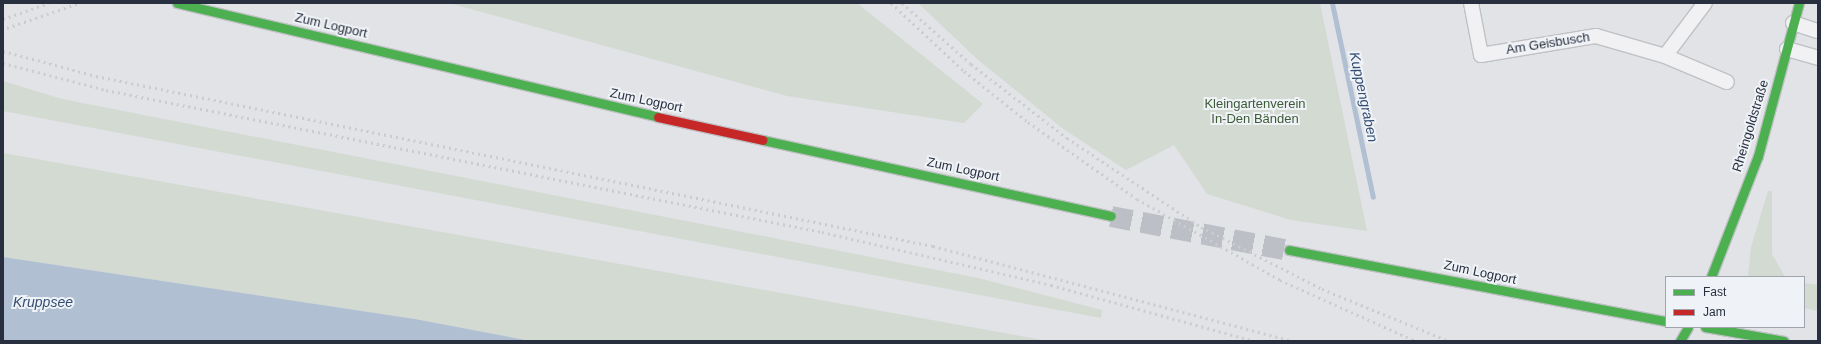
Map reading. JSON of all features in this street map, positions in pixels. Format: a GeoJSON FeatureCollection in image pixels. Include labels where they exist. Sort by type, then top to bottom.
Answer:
{"type":"FeatureCollection","features":[{"type":"Feature","properties":{"kind":"main road","name":"Zum Logport"},"geometry":{"type":"LineString","coordinates":[[177,3],[591,102],[1111,216]]}},
{"type":"Feature","properties":{"kind":"main road","name":"Rheingoldstraße"},"geometry":{"type":"LineString","coordinates":[[1711,276],[1758,156],[1799,3]]}},
{"type":"Feature","properties":{"kind":"main road","name":"Zum Logport"},"geometry":{"type":"LineString","coordinates":[[1289,250],[1665,321]]}},
{"type":"Feature","properties":{"kind":"main road"},"geometry":{"type":"LineString","coordinates":[[1680,341],[1687,328]]}},
{"type":"Feature","properties":{"kind":"main road"},"geometry":{"type":"LineString","coordinates":[[1711,328],[1784,341]]}},
{"type":"Feature","properties":{"kind":"street","name":"Am Geisbusch"},"geometry":{"type":"LineString","coordinates":[[1471,3],[1481,55],[1596,36],[1665,56],[1727,82]]}},
{"type":"Feature","properties":{"kind":"street"},"geometry":{"type":"LineString","coordinates":[[1665,56],[1705,3]]}},
{"type":"Feature","properties":{"kind":"street"},"geometry":{"type":"LineString","coordinates":[[1793,23],[1818,31]]}},
{"type":"Feature","properties":{"kind":"street"},"geometry":{"type":"LineString","coordinates":[[1787,48],[1818,58]]}},
{"type":"Feature","properties":{"kind":"green space"},"geometry":{"type":"Polygon","coordinates":[[[449,3],[857,3],[983,104],[964,123],[787,96],[449,3]]]}},
{"type":"Feature","properties":{"kind":"green space","name":"Kleingartenverein In-Den Bänden"},"geometry":{"type":"Polygon","coordinates":[[[918,3],[1320,3],[1367,231],[1291,220],[1207,194],[1174,145],[1126,170],[1062,128],[976,58],[918,3]]]}},
{"type":"Feature","properties":{"kind":"green space"},"geometry":{"type":"Polygon","coordinates":[[[3,81],[62,99],[978,278],[1102,310],[1101,318],[3,111],[3,81]]]}},
{"type":"Feature","properties":{"kind":"green space"},"geometry":{"type":"Polygon","coordinates":[[[3,153],[1048,341],[531,341],[415,319],[3,257],[3,153]]]}},
{"type":"Feature","properties":{"kind":"green space"},"geometry":{"type":"Polygon","coordinates":[[[1768,191],[1772,191],[1772,254],[1784,276],[1748,276],[1751,247],[1768,191]]]}},
{"type":"Feature","properties":{"kind":"green space"},"geometry":{"type":"Polygon","coordinates":[[[1805,283],[1818,285],[1818,311],[1805,308],[1805,283]]]}},
{"type":"Feature","properties":{"kind":"water","name":"Kruppsee"},"geometry":{"type":"Polygon","coordinates":[[[3,257],[415,319],[531,341],[3,341],[3,257]]]}},
{"type":"Feature","properties":{"kind":"waterway","name":"Kuppengraben"},"geometry":{"type":"LineString","coordinates":[[1332,3],[1373,197]]}},
{"type":"Feature","properties":{"kind":"tunnel"},"geometry":{"type":"LineString","coordinates":[[1111,216],[1289,250]]}},
{"type":"Feature","properties":{"kind":"railway"},"geometry":{"type":"LineString","coordinates":[[3,19],[49,3]]}},
{"type":"Feature","properties":{"kind":"railway"},"geometry":{"type":"LineString","coordinates":[[7,28],[79,3]]}},
{"type":"Feature","properties":{"kind":"railway"},"geometry":{"type":"LineString","coordinates":[[891,3],[964,71],[1028,122],[1137,199],[1280,280],[1416,341]]}},
{"type":"Feature","properties":{"kind":"railway"},"geometry":{"type":"LineString","coordinates":[[902,3],[971,64],[1067,138],[1201,227],[1322,289],[1449,341]]}},
{"type":"Feature","properties":{"kind":"railway"},"geometry":{"type":"LineString","coordinates":[[3,51],[96,76],[933,246],[1293,341]]}},
{"type":"Feature","properties":{"kind":"railway"},"geometry":{"type":"LineString","coordinates":[[3,63],[106,90],[822,232],[1051,285],[1255,341]]}},
{"type":"Feature","properties":{"kind":"traffic: fast"},"geometry":{"type":"LineString","coordinates":[[177,3],[658,117]]}},
{"type":"Feature","properties":{"kind":"traffic: fast"},"geometry":{"type":"LineString","coordinates":[[1711,276],[1758,156],[1799,3]]}},
{"type":"Feature","properties":{"kind":"traffic: fast"},"geometry":{"type":"LineString","coordinates":[[763,140],[1111,216]]}},
{"type":"Feature","properties":{"kind":"traffic: fast"},"geometry":{"type":"LineString","coordinates":[[1289,250],[1665,321]]}},
{"type":"Feature","properties":{"kind":"traffic: fast"},"geometry":{"type":"LineString","coordinates":[[1680,341],[1687,328]]}},
{"type":"Feature","properties":{"kind":"traffic: fast"},"geometry":{"type":"LineString","coordinates":[[1711,328],[1784,341]]}},
{"type":"Feature","properties":{"kind":"traffic: jam"},"geometry":{"type":"LineString","coordinates":[[658,117],[763,140]]}}]}
